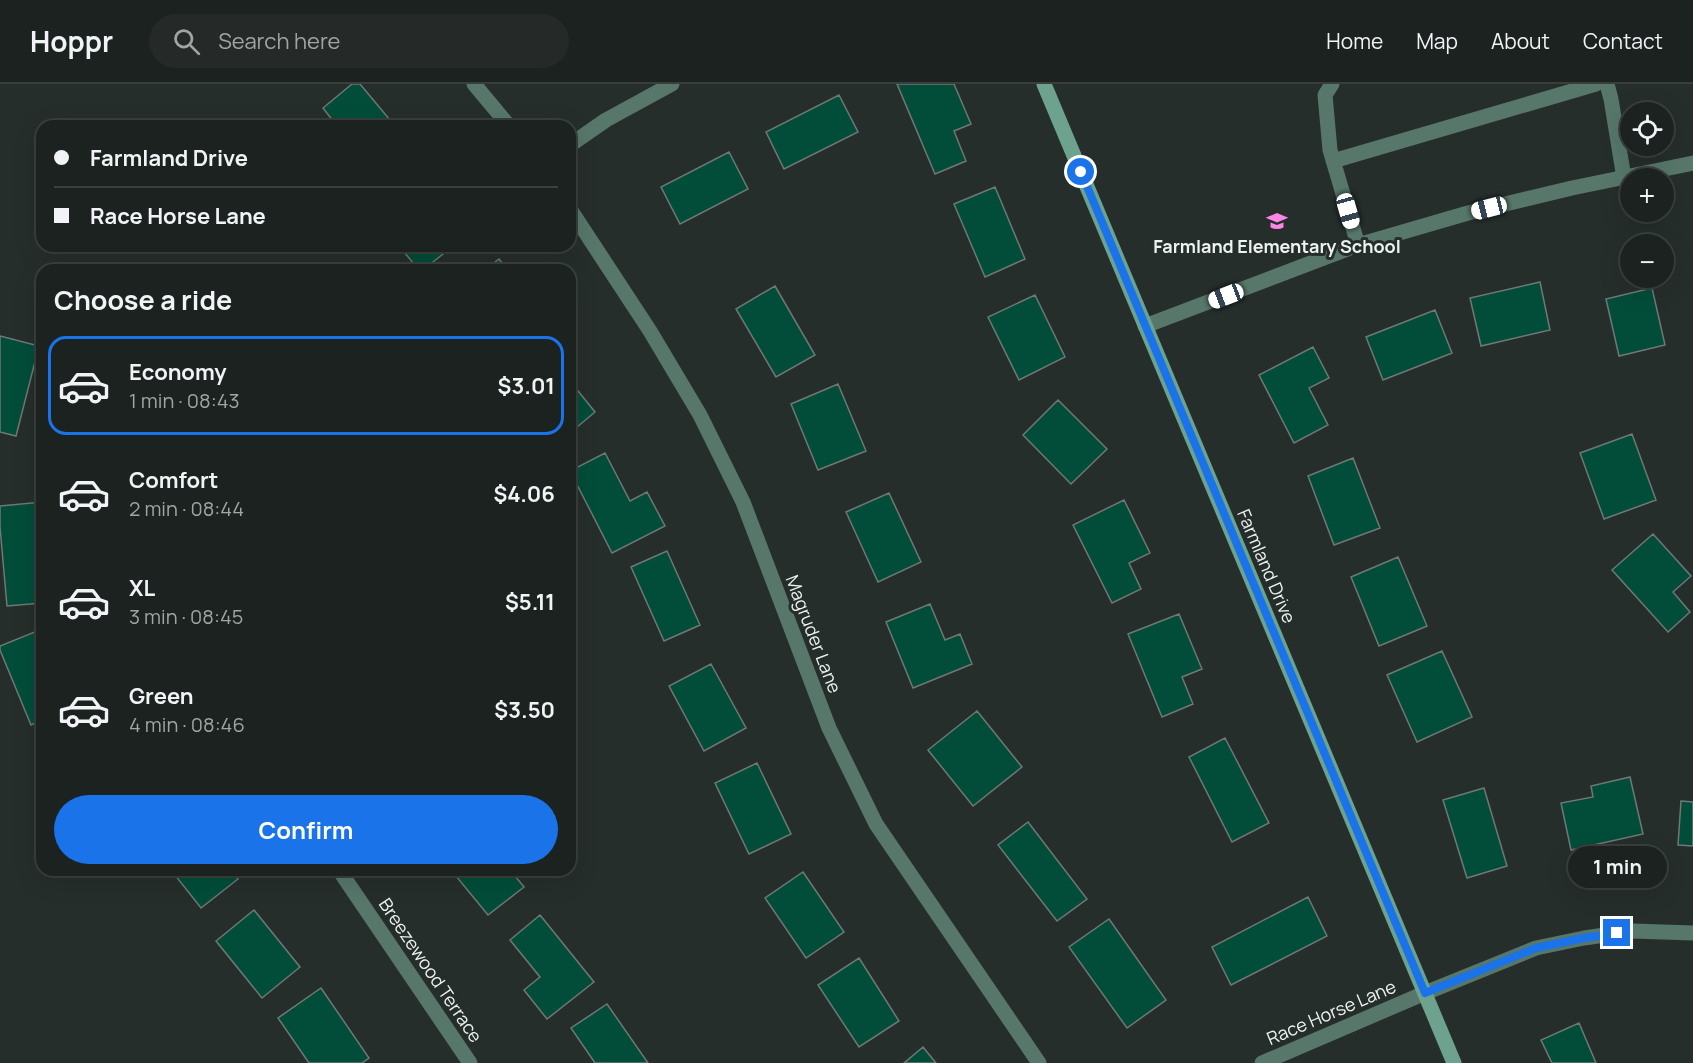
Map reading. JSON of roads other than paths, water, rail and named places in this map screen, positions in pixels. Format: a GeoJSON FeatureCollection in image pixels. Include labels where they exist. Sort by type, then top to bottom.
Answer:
{"type":"FeatureCollection","features":[{"type":"Feature","properties":{"kind":"street"},"geometry":{"type":"LineString","coordinates":[[474,84],[504,120]]}},
{"type":"Feature","properties":{"kind":"street"},"geometry":{"type":"LineString","coordinates":[[576,142],[606,120],[672,84]]}},
{"type":"Feature","properties":{"kind":"street","name":"Farmland Drive"},"geometry":{"type":"LineString","coordinates":[[1044,84],[1454,1063]]}},
{"type":"Feature","properties":{"kind":"street"},"geometry":{"type":"LineString","coordinates":[[1332,84],[1325,95],[1330,150],[1358,245]]}},
{"type":"Feature","properties":{"kind":"street"},"geometry":{"type":"LineString","coordinates":[[1333,161],[1596,84]]}},
{"type":"Feature","properties":{"kind":"street"},"geometry":{"type":"LineString","coordinates":[[1607,84],[1621,168]]}},
{"type":"Feature","properties":{"kind":"street"},"geometry":{"type":"LineString","coordinates":[[1670,168],[1693,163]]}},
{"type":"Feature","properties":{"kind":"street"},"geometry":{"type":"LineString","coordinates":[[1145,326],[1358,245],[1468,213],[1620,179]]}},
{"type":"Feature","properties":{"kind":"street","name":"Magruder Lane"},"geometry":{"type":"LineString","coordinates":[[576,218],[650,331],[705,425],[742,502],[830,728],[876,825],[1039,1063]]}},
{"type":"Feature","properties":{"kind":"street","name":"Breezewood Terrace"},"geometry":{"type":"LineString","coordinates":[[343,876],[470,1063]]}},
{"type":"Feature","properties":{"kind":"street","name":"Race Horse Lane"},"geometry":{"type":"LineString","coordinates":[[1262,1063],[1536,948],[1633,931],[1693,933]]}},
{"type":"Feature","properties":{"kind":"place","name":"Farmland Elementary School"},"geometry":{"type":"Point","coordinates":[1277,221]}}]}
